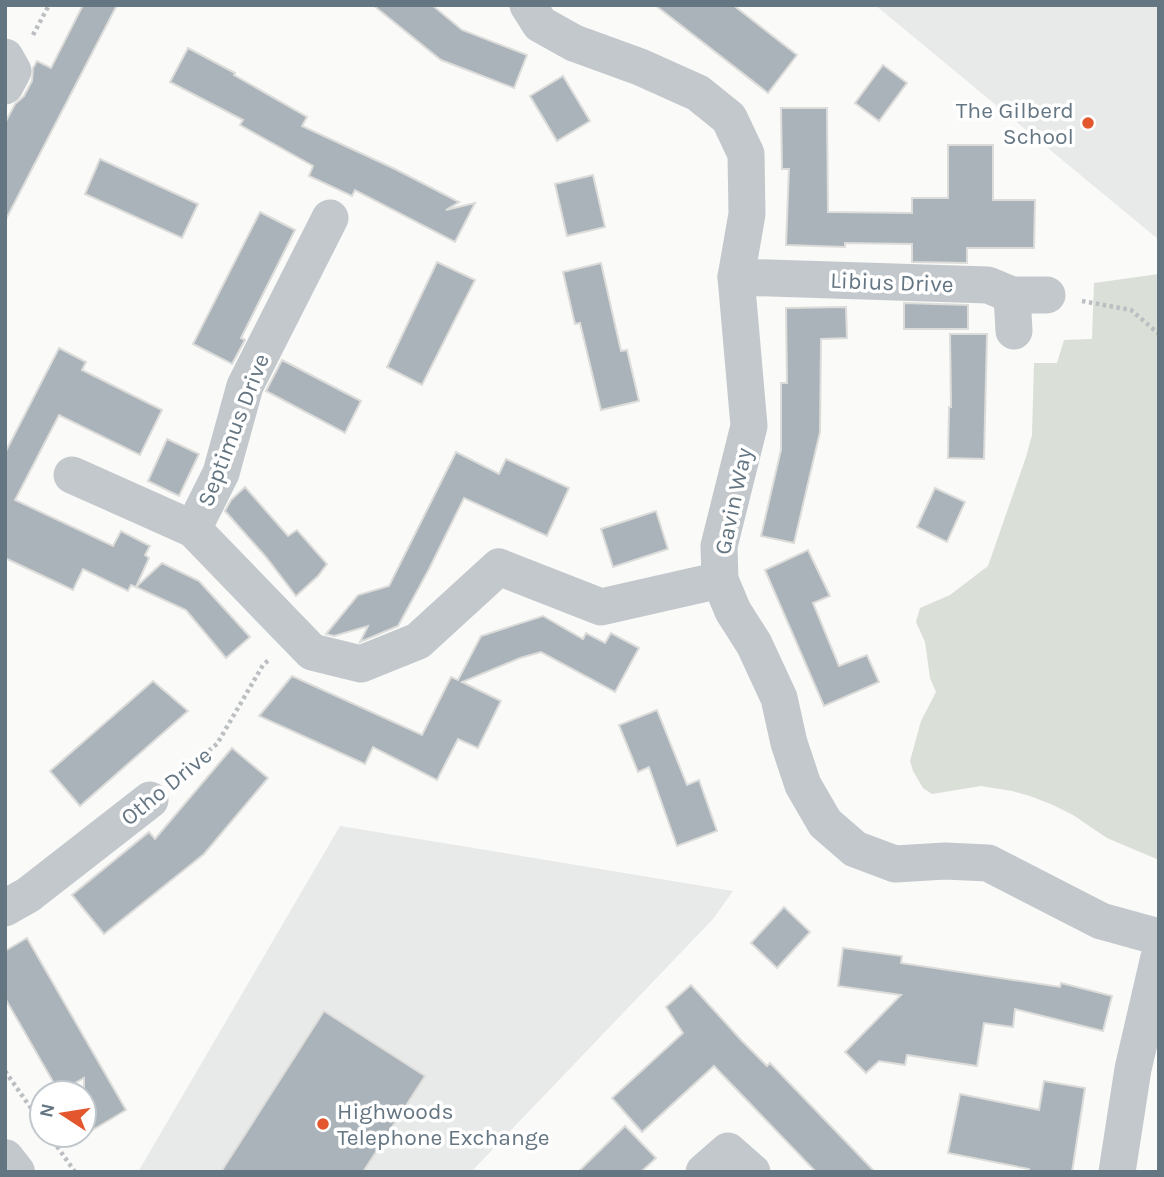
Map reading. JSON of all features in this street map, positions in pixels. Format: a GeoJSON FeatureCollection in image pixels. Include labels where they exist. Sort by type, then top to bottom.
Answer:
{"type":"FeatureCollection","features":[{"type":"Feature","properties":{"kind":"street","name":"Gavin Way"},"geometry":{"type":"LineString","coordinates":[[527,5],[540,24],[574,43],[640,67],[698,93],[729,118],[746,154],[747,214],[736,277],[749,426],[719,546],[720,579],[733,611],[754,643],[779,698],[789,743],[803,785],[825,823],[855,849],[895,864],[945,861],[988,863],[1101,921],[1159,937]]}},
{"type":"Feature","properties":{"kind":"street"},"geometry":{"type":"LineString","coordinates":[[5,57],[13,71],[5,86]]}},
{"type":"Feature","properties":{"kind":"street","name":"Septimus Drive"},"geometry":{"type":"LineString","coordinates":[[194,529],[221,473],[245,386],[330,218]]}},
{"type":"Feature","properties":{"kind":"street","name":"Libius Drive"},"geometry":{"type":"LineString","coordinates":[[736,277],[988,285],[1024,307]]}},
{"type":"Feature","properties":{"kind":"street","name":"Septimus Drive"},"geometry":{"type":"LineString","coordinates":[[72,475],[194,529],[312,652],[361,664],[418,641],[499,567],[601,607],[720,579]]}},
{"type":"Feature","properties":{"kind":"street","name":"Otho Drive"},"geometry":{"type":"LineString","coordinates":[[5,908],[28,895],[150,800]]}},
{"type":"Feature","properties":{"kind":"street"},"geometry":{"type":"LineString","coordinates":[[1117,1172],[1133,1069],[1159,957]]}},
{"type":"Feature","properties":{"kind":"street"},"geometry":{"type":"LineString","coordinates":[[704,1172],[728,1151],[752,1172]]}},
{"type":"Feature","properties":{"kind":"street"},"geometry":{"type":"LineString","coordinates":[[5,1158],[16,1172]]}},
{"type":"Feature","properties":{"kind":"path"},"geometry":{"type":"LineString","coordinates":[[1024,307],[1131,310],[1159,334]]}},
{"type":"Feature","properties":{"kind":"path","name":"Otho Drive"},"geometry":{"type":"LineString","coordinates":[[150,800],[217,744],[263,665],[297,636]]}},
{"type":"Feature","properties":{"kind":"path"},"geometry":{"type":"LineString","coordinates":[[5,1071],[28,1104]]}},
{"type":"Feature","properties":{"kind":"path"},"geometry":{"type":"LineString","coordinates":[[59,1149],[75,1172]]}},
{"type":"Feature","properties":{"kind":"shaded area","name":"The Gilberd School"},"geometry":{"type":"Polygon","coordinates":[[[875,5],[1159,5],[1159,240],[875,5]]]}},
{"type":"Feature","properties":{"kind":"shaded area"},"geometry":{"type":"Polygon","coordinates":[[[1159,274],[1159,860],[1107,838],[1073,815],[1030,796],[981,786],[932,794],[923,788],[910,761],[921,721],[936,692],[930,678],[925,642],[916,622],[920,608],[950,595],[988,566],[1032,435],[1034,363],[1057,363],[1064,340],[1092,339],[1094,283],[1159,274]]]}},
{"type":"Feature","properties":{"kind":"shaded area"},"geometry":{"type":"Polygon","coordinates":[[[340,826],[733,891],[713,919],[471,1172],[138,1172],[340,826]]]}},
{"type":"Feature","properties":{"kind":"building"},"geometry":{"type":"Polygon","coordinates":[[[83,5],[117,5],[5,221],[5,123],[32,81],[33,68],[37,61],[51,68],[83,5]]]}},
{"type":"Feature","properties":{"kind":"building"},"geometry":{"type":"Polygon","coordinates":[[[373,5],[432,5],[462,30],[527,55],[514,88],[441,60],[373,5]]]}},
{"type":"Feature","properties":{"kind":"building"},"geometry":{"type":"Polygon","coordinates":[[[655,5],[733,5],[797,55],[768,93],[655,5]]]}},
{"type":"Feature","properties":{"kind":"building"},"geometry":{"type":"Polygon","coordinates":[[[188,48],[307,117],[302,126],[459,202],[446,210],[475,203],[455,242],[355,190],[352,196],[309,176],[313,166],[240,125],[243,120],[170,82],[188,48]]]}},
{"type":"Feature","properties":{"kind":"building"},"geometry":{"type":"Polygon","coordinates":[[[883,65],[907,83],[879,121],[855,103],[883,65]]]}},
{"type":"Feature","properties":{"kind":"building"},"geometry":{"type":"Polygon","coordinates":[[[563,76],[590,121],[557,141],[530,96],[563,76]]]}},
{"type":"Feature","properties":{"kind":"building"},"geometry":{"type":"Polygon","coordinates":[[[781,108],[827,108],[828,212],[912,213],[912,198],[948,198],[948,145],[993,145],[993,200],[1035,200],[1034,248],[967,248],[967,263],[912,262],[912,244],[845,243],[845,247],[786,245],[789,169],[782,169],[781,108]]]}},
{"type":"Feature","properties":{"kind":"building"},"geometry":{"type":"Polygon","coordinates":[[[100,159],[198,204],[182,238],[85,194],[100,159]]]}},
{"type":"Feature","properties":{"kind":"building"},"geometry":{"type":"Polygon","coordinates":[[[593,175],[605,227],[567,236],[555,184],[593,175]]]}},
{"type":"Feature","properties":{"kind":"building"},"geometry":{"type":"Polygon","coordinates":[[[260,212],[295,230],[241,338],[245,340],[232,364],[193,344],[260,212]]]}},
{"type":"Feature","properties":{"kind":"building"},"geometry":{"type":"Polygon","coordinates":[[[437,262],[475,280],[422,385],[387,367],[437,262]]]}},
{"type":"Feature","properties":{"kind":"building"},"geometry":{"type":"Polygon","coordinates":[[[601,263],[621,351],[627,350],[639,401],[601,410],[580,323],[575,324],[563,272],[601,263]]]}},
{"type":"Feature","properties":{"kind":"building"},"geometry":{"type":"Polygon","coordinates":[[[904,303],[968,305],[968,329],[904,329],[904,303]]]}},
{"type":"Feature","properties":{"kind":"building"},"geometry":{"type":"Polygon","coordinates":[[[846,307],[847,338],[821,339],[820,432],[794,543],[761,536],[781,450],[781,383],[787,383],[786,308],[846,307]]]}},
{"type":"Feature","properties":{"kind":"building"},"geometry":{"type":"Polygon","coordinates":[[[950,334],[987,334],[984,459],[948,458],[951,407],[950,334]]]}},
{"type":"Feature","properties":{"kind":"building"},"geometry":{"type":"Polygon","coordinates":[[[59,348],[86,362],[82,370],[162,410],[140,455],[59,415],[15,500],[113,546],[121,531],[150,546],[145,555],[149,558],[136,587],[131,585],[128,591],[83,569],[73,590],[5,558],[5,453],[59,348]]]}},
{"type":"Feature","properties":{"kind":"building"},"geometry":{"type":"Polygon","coordinates":[[[282,360],[361,401],[345,433],[266,391],[282,360]]]}},
{"type":"Feature","properties":{"kind":"building"},"geometry":{"type":"Polygon","coordinates":[[[167,439],[199,454],[179,496],[148,481],[167,439]]]}},
{"type":"Feature","properties":{"kind":"building"},"geometry":{"type":"Polygon","coordinates":[[[456,452],[499,474],[506,459],[569,488],[547,536],[464,498],[398,626],[360,642],[368,626],[334,636],[326,634],[358,595],[389,586],[456,452]]]}},
{"type":"Feature","properties":{"kind":"building"},"geometry":{"type":"Polygon","coordinates":[[[245,487],[288,536],[297,530],[327,564],[296,596],[225,511],[231,500],[245,487]]]}},
{"type":"Feature","properties":{"kind":"building"},"geometry":{"type":"Polygon","coordinates":[[[935,488],[965,502],[947,542],[917,527],[935,488]]]}},
{"type":"Feature","properties":{"kind":"building"},"geometry":{"type":"Polygon","coordinates":[[[656,511],[668,549],[613,567],[601,529],[656,511]]]}},
{"type":"Feature","properties":{"kind":"building"},"geometry":{"type":"Polygon","coordinates":[[[808,550],[830,596],[813,603],[839,666],[867,655],[879,682],[824,706],[765,570],[808,550]]]}},
{"type":"Feature","properties":{"kind":"building"},"geometry":{"type":"Polygon","coordinates":[[[162,563],[199,581],[250,637],[226,658],[186,610],[136,587],[162,563]]]}},
{"type":"Feature","properties":{"kind":"building"},"geometry":{"type":"Polygon","coordinates":[[[543,616],[583,639],[586,633],[605,643],[611,633],[639,648],[615,692],[541,652],[462,682],[501,701],[478,748],[458,739],[437,780],[373,747],[365,764],[259,716],[292,676],[422,735],[451,677],[458,680],[481,636],[543,616]]]}},
{"type":"Feature","properties":{"kind":"building"},"geometry":{"type":"Polygon","coordinates":[[[153,681],[188,711],[80,806],[50,771],[153,681]]]}},
{"type":"Feature","properties":{"kind":"building"},"geometry":{"type":"Polygon","coordinates":[[[657,710],[687,785],[699,780],[717,831],[677,846],[649,767],[638,772],[619,725],[657,710]]]}},
{"type":"Feature","properties":{"kind":"building"},"geometry":{"type":"Polygon","coordinates":[[[232,748],[268,778],[204,854],[104,934],[72,895],[149,832],[155,839],[232,748]]]}},
{"type":"Feature","properties":{"kind":"building"},"geometry":{"type":"Polygon","coordinates":[[[784,907],[810,932],[777,968],[751,943],[784,907]]]}},
{"type":"Feature","properties":{"kind":"building"},"geometry":{"type":"Polygon","coordinates":[[[27,938],[126,1110],[98,1127],[98,1079],[52,1079],[5,998],[5,951],[27,938]]]}},
{"type":"Feature","properties":{"kind":"building"},"geometry":{"type":"Polygon","coordinates":[[[843,948],[902,956],[901,963],[1060,987],[1061,983],[1112,996],[1103,1031],[1015,1009],[1013,1027],[984,1023],[977,1066],[907,1055],[905,1065],[879,1061],[866,1073],[845,1052],[901,995],[838,986],[843,948]]]}},
{"type":"Feature","properties":{"kind":"building"},"geometry":{"type":"Polygon","coordinates":[[[691,985],[741,1040],[767,1066],[770,1063],[875,1172],[816,1172],[714,1066],[642,1132],[612,1098],[683,1033],[666,1007],[691,985]]]}},
{"type":"Feature","properties":{"kind":"building","name":"Highwoods Telephone Exchange"},"geometry":{"type":"Polygon","coordinates":[[[324,1011],[425,1076],[363,1172],[221,1172],[324,1011]]]}},
{"type":"Feature","properties":{"kind":"building"},"geometry":{"type":"Polygon","coordinates":[[[1044,1081],[1085,1088],[1072,1172],[1029,1172],[1029,1169],[948,1153],[960,1094],[1039,1110],[1044,1081]]]}},
{"type":"Feature","properties":{"kind":"building"},"geometry":{"type":"Polygon","coordinates":[[[625,1126],[656,1158],[641,1172],[578,1172],[625,1126]]]}},
{"type":"Feature","properties":{"kind":"place","name":"The Gilberd School"},"geometry":{"type":"Point","coordinates":[1088,123]}},
{"type":"Feature","properties":{"kind":"place","name":"Highwoods Telephone Exchange"},"geometry":{"type":"Point","coordinates":[323,1124]}}]}
